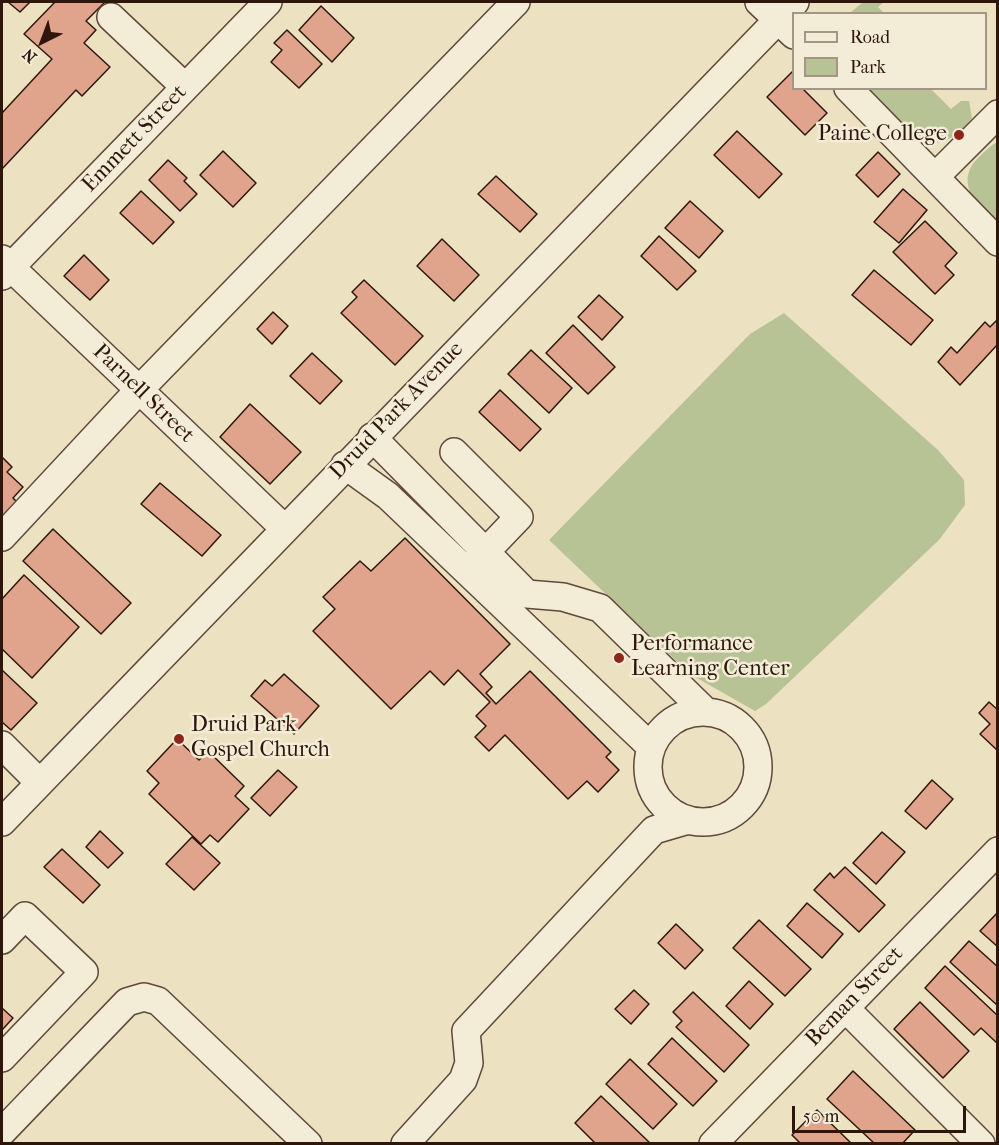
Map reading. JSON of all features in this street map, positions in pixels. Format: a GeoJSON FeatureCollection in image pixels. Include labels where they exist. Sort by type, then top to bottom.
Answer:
{"type":"FeatureCollection","features":[{"type":"Feature","properties":{"kind":"street"},"geometry":{"type":"LineString","coordinates":[[2,537],[139,390],[516,2]]}},
{"type":"Feature","properties":{"kind":"street","name":"Emmett Street"},"geometry":{"type":"LineString","coordinates":[[4,268],[185,87],[251,7]]}},
{"type":"Feature","properties":{"kind":"street","name":"Druid Park Avenue"},"geometry":{"type":"LineString","coordinates":[[2,822],[784,12]]}},
{"type":"Feature","properties":{"kind":"street"},"geometry":{"type":"LineString","coordinates":[[111,17],[185,87]]}},
{"type":"Feature","properties":{"kind":"street"},"geometry":{"type":"LineString","coordinates":[[850,90],[998,242]]}},
{"type":"Feature","properties":{"kind":"street"},"geometry":{"type":"LineString","coordinates":[[936,176],[998,114]]}},
{"type":"Feature","properties":{"kind":"street","name":"Parnell Street"},"geometry":{"type":"LineString","coordinates":[[4,268],[139,390],[284,528]]}},
{"type":"Feature","properties":{"kind":"street"},"geometry":{"type":"LineString","coordinates":[[372,437],[527,594],[563,597],[600,608],[706,712]]}},
{"type":"Feature","properties":{"kind":"street"},"geometry":{"type":"LineString","coordinates":[[454,452],[519,517],[467,572]]}},
{"type":"Feature","properties":{"kind":"street"},"geometry":{"type":"LineString","coordinates":[[345,465],[388,496],[651,747]]}},
{"type":"Feature","properties":{"kind":"street"},"geometry":{"type":"LineString","coordinates":[[706,712],[727,716],[742,727],[756,750],[758,778],[752,795],[732,814],[706,823],[688,820],[671,813],[658,800],[650,784],[647,765],[651,747],[660,731],[674,719],[691,713],[706,712]]}},
{"type":"Feature","properties":{"kind":"street"},"geometry":{"type":"LineString","coordinates":[[2,745],[39,782]]}},
{"type":"Feature","properties":{"kind":"street"},"geometry":{"type":"LineString","coordinates":[[654,830],[658,800]]}},
{"type":"Feature","properties":{"kind":"street"},"geometry":{"type":"LineString","coordinates":[[405,1143],[463,1080],[469,1063],[466,1031],[654,830],[688,820]]}},
{"type":"Feature","properties":{"kind":"street","name":"Beman Street"},"geometry":{"type":"LineString","coordinates":[[713,1143],[998,851]]}},
{"type":"Feature","properties":{"kind":"street"},"geometry":{"type":"LineString","coordinates":[[2,939],[25,916],[84,972],[2,1058]]}},
{"type":"Feature","properties":{"kind":"street"},"geometry":{"type":"LineString","coordinates":[[2,1132],[127,1002],[144,997],[158,1000],[308,1143]]}},
{"type":"Feature","properties":{"kind":"street"},"geometry":{"type":"LineString","coordinates":[[845,1008],[981,1143]]}},
{"type":"Feature","properties":{"kind":"green space"},"geometry":{"type":"Polygon","coordinates":[[[863,2],[884,2],[878,7],[883,12],[851,12],[863,2]]]}},
{"type":"Feature","properties":{"kind":"green space"},"geometry":{"type":"Polygon","coordinates":[[[864,90],[932,90],[951,109],[961,101],[969,101],[972,118],[959,132],[946,141],[931,143],[913,137],[864,90]]]}},
{"type":"Feature","properties":{"kind":"green space"},"geometry":{"type":"Polygon","coordinates":[[[997,142],[997,228],[976,203],[968,185],[968,176],[971,167],[979,157],[997,142]]]}},
{"type":"Feature","properties":{"kind":"green space"},"geometry":{"type":"Polygon","coordinates":[[[784,313],[938,450],[964,480],[965,505],[939,540],[766,704],[755,711],[690,674],[549,540],[750,334],[784,313]]]}},
{"type":"Feature","properties":{"kind":"building"},"geometry":{"type":"Polygon","coordinates":[[[8,2],[30,2],[20,12],[8,2]]]}},
{"type":"Feature","properties":{"kind":"building"},"geometry":{"type":"Polygon","coordinates":[[[55,2],[105,2],[86,21],[96,30],[84,43],[110,67],[82,96],[76,90],[2,169],[2,113],[52,59],[24,34],[55,2]]]}},
{"type":"Feature","properties":{"kind":"building"},"geometry":{"type":"Polygon","coordinates":[[[321,6],[354,38],[332,62],[299,30],[321,6]]]}},
{"type":"Feature","properties":{"kind":"building"},"geometry":{"type":"Polygon","coordinates":[[[287,30],[322,64],[299,88],[271,62],[282,50],[274,43],[287,30]]]}},
{"type":"Feature","properties":{"kind":"building"},"geometry":{"type":"Polygon","coordinates":[[[792,72],[792,90],[804,90],[827,113],[805,135],[767,97],[792,72]]]}},
{"type":"Feature","properties":{"kind":"building"},"geometry":{"type":"Polygon","coordinates":[[[737,131],[782,174],[759,198],[714,155],[737,131]]]}},
{"type":"Feature","properties":{"kind":"building"},"geometry":{"type":"Polygon","coordinates":[[[223,151],[256,183],[233,207],[200,175],[223,151]]]}},
{"type":"Feature","properties":{"kind":"building"},"geometry":{"type":"Polygon","coordinates":[[[878,152],[900,174],[878,197],[856,175],[878,152]]]}},
{"type":"Feature","properties":{"kind":"building"},"geometry":{"type":"Polygon","coordinates":[[[168,160],[187,178],[184,181],[197,194],[180,211],[149,180],[168,160]]]}},
{"type":"Feature","properties":{"kind":"building"},"geometry":{"type":"Polygon","coordinates":[[[496,176],[537,214],[520,232],[478,194],[496,176]]]}},
{"type":"Feature","properties":{"kind":"building"},"geometry":{"type":"Polygon","coordinates":[[[903,189],[927,210],[899,243],[874,222],[903,189]]]}},
{"type":"Feature","properties":{"kind":"building"},"geometry":{"type":"Polygon","coordinates":[[[141,191],[174,222],[153,244],[120,213],[141,191]]]}},
{"type":"Feature","properties":{"kind":"building"},"geometry":{"type":"Polygon","coordinates":[[[690,201],[723,231],[699,258],[665,228],[690,201]]]}},
{"type":"Feature","properties":{"kind":"building"},"geometry":{"type":"Polygon","coordinates":[[[925,221],[957,253],[945,266],[954,275],[935,294],[893,252],[925,221]]]}},
{"type":"Feature","properties":{"kind":"building"},"geometry":{"type":"Polygon","coordinates":[[[659,236],[696,271],[677,290],[641,256],[659,236]]]}},
{"type":"Feature","properties":{"kind":"building"},"geometry":{"type":"Polygon","coordinates":[[[442,239],[479,275],[454,301],[417,266],[442,239]]]}},
{"type":"Feature","properties":{"kind":"building"},"geometry":{"type":"Polygon","coordinates":[[[84,255],[109,280],[90,300],[64,276],[84,255]]]}},
{"type":"Feature","properties":{"kind":"building"},"geometry":{"type":"Polygon","coordinates":[[[874,270],[933,320],[911,345],[852,295],[874,270]]]}},
{"type":"Feature","properties":{"kind":"building"},"geometry":{"type":"Polygon","coordinates":[[[364,280],[423,336],[395,365],[341,313],[357,297],[352,292],[364,280]]]}},
{"type":"Feature","properties":{"kind":"building"},"geometry":{"type":"Polygon","coordinates":[[[599,295],[623,317],[602,340],[578,317],[599,295]]]}},
{"type":"Feature","properties":{"kind":"building"},"geometry":{"type":"Polygon","coordinates":[[[273,312],[288,326],[272,344],[257,329],[273,312]]]}},
{"type":"Feature","properties":{"kind":"building"},"geometry":{"type":"Polygon","coordinates":[[[998,319],[998,344],[960,385],[938,362],[951,347],[957,353],[985,322],[990,327],[998,319]]]}},
{"type":"Feature","properties":{"kind":"building"},"geometry":{"type":"Polygon","coordinates":[[[573,325],[615,367],[588,394],[546,353],[573,325]]]}},
{"type":"Feature","properties":{"kind":"building"},"geometry":{"type":"Polygon","coordinates":[[[531,350],[572,388],[549,413],[508,374],[531,350]]]}},
{"type":"Feature","properties":{"kind":"building"},"geometry":{"type":"Polygon","coordinates":[[[312,353],[342,381],[320,404],[290,376],[312,353]]]}},
{"type":"Feature","properties":{"kind":"building"},"geometry":{"type":"Polygon","coordinates":[[[500,390],[541,429],[520,451],[479,412],[500,390]]]}},
{"type":"Feature","properties":{"kind":"building"},"geometry":{"type":"Polygon","coordinates":[[[250,404],[301,452],[270,484],[220,437],[250,404]]]}},
{"type":"Feature","properties":{"kind":"building"},"geometry":{"type":"Polygon","coordinates":[[[2,457],[12,467],[7,472],[23,487],[13,498],[18,503],[2,520],[2,457]]]}},
{"type":"Feature","properties":{"kind":"building"},"geometry":{"type":"Polygon","coordinates":[[[160,483],[221,535],[202,556],[141,504],[160,483]]]}},
{"type":"Feature","properties":{"kind":"building"},"geometry":{"type":"Polygon","coordinates":[[[53,529],[131,603],[101,634],[23,561],[53,529]]]}},
{"type":"Feature","properties":{"kind":"building"},"geometry":{"type":"Polygon","coordinates":[[[405,538],[510,644],[480,674],[492,687],[486,693],[496,704],[530,671],[611,752],[606,757],[619,770],[598,792],[587,781],[568,799],[505,735],[489,751],[475,737],[486,726],[476,716],[490,702],[458,670],[444,685],[430,671],[391,709],[313,631],[335,609],[323,597],[360,561],[371,571],[405,538]]]}},
{"type":"Feature","properties":{"kind":"building"},"geometry":{"type":"Polygon","coordinates":[[[24,575],[79,627],[32,678],[2,649],[2,599],[24,575]]]}},
{"type":"Feature","properties":{"kind":"building"},"geometry":{"type":"Polygon","coordinates":[[[2,670],[37,703],[11,730],[2,722],[2,670]]]}},
{"type":"Feature","properties":{"kind":"building"},"geometry":{"type":"Polygon","coordinates":[[[284,674],[319,706],[294,734],[251,696],[265,680],[272,686],[284,674]]]}},
{"type":"Feature","properties":{"kind":"building"},"geometry":{"type":"Polygon","coordinates":[[[989,702],[998,710],[998,751],[980,734],[990,724],[979,713],[989,702]]]}},
{"type":"Feature","properties":{"kind":"building"},"geometry":{"type":"Polygon","coordinates":[[[177,739],[199,760],[208,751],[244,786],[235,796],[249,809],[218,842],[210,835],[201,844],[149,794],[159,783],[147,771],[177,739]]]}},
{"type":"Feature","properties":{"kind":"building"},"geometry":{"type":"Polygon","coordinates":[[[278,770],[297,787],[270,816],[251,798],[278,770]]]}},
{"type":"Feature","properties":{"kind":"building"},"geometry":{"type":"Polygon","coordinates":[[[932,780],[953,799],[926,829],[905,811],[932,780]]]}},
{"type":"Feature","properties":{"kind":"building"},"geometry":{"type":"Polygon","coordinates":[[[100,831],[123,853],[108,868],[86,847],[100,831]]]}},
{"type":"Feature","properties":{"kind":"building"},"geometry":{"type":"Polygon","coordinates":[[[882,832],[905,852],[876,884],[853,863],[882,832]]]}},
{"type":"Feature","properties":{"kind":"building"},"geometry":{"type":"Polygon","coordinates":[[[192,837],[220,863],[194,890],[166,864],[192,837]]]}},
{"type":"Feature","properties":{"kind":"building"},"geometry":{"type":"Polygon","coordinates":[[[62,849],[100,885],[83,903],[44,867],[62,849]]]}},
{"type":"Feature","properties":{"kind":"building"},"geometry":{"type":"Polygon","coordinates":[[[845,867],[885,905],[859,932],[814,890],[830,873],[834,878],[845,867]]]}},
{"type":"Feature","properties":{"kind":"building"},"geometry":{"type":"Polygon","coordinates":[[[807,903],[843,934],[822,958],[787,926],[807,903]]]}},
{"type":"Feature","properties":{"kind":"building"},"geometry":{"type":"Polygon","coordinates":[[[998,912],[998,947],[980,931],[998,912]]]}},
{"type":"Feature","properties":{"kind":"building"},"geometry":{"type":"Polygon","coordinates":[[[759,920],[811,969],[785,996],[733,948],[759,920]]]}},
{"type":"Feature","properties":{"kind":"building"},"geometry":{"type":"Polygon","coordinates":[[[676,924],[703,950],[685,969],[658,943],[676,924]]]}},
{"type":"Feature","properties":{"kind":"building"},"geometry":{"type":"Polygon","coordinates":[[[969,941],[998,967],[998,1006],[950,962],[969,941]]]}},
{"type":"Feature","properties":{"kind":"building"},"geometry":{"type":"Polygon","coordinates":[[[945,966],[998,1016],[998,1044],[981,1028],[974,1035],[925,988],[945,966]]]}},
{"type":"Feature","properties":{"kind":"building"},"geometry":{"type":"Polygon","coordinates":[[[749,981],[773,1004],[750,1029],[726,1006],[749,981]]]}},
{"type":"Feature","properties":{"kind":"building"},"geometry":{"type":"Polygon","coordinates":[[[634,990],[649,1004],[631,1024],[615,1009],[634,990]]]}},
{"type":"Feature","properties":{"kind":"building"},"geometry":{"type":"Polygon","coordinates":[[[693,992],[749,1045],[724,1072],[676,1027],[682,1021],[673,1012],[693,992]]]}},
{"type":"Feature","properties":{"kind":"building"},"geometry":{"type":"Polygon","coordinates":[[[920,1002],[969,1051],[943,1078],[894,1029],[920,1002]]]}},
{"type":"Feature","properties":{"kind":"building"},"geometry":{"type":"Polygon","coordinates":[[[2,1008],[13,1018],[2,1030],[2,1008]]]}},
{"type":"Feature","properties":{"kind":"building"},"geometry":{"type":"Polygon","coordinates":[[[672,1038],[717,1081],[693,1106],[648,1064],[672,1038]]]}},
{"type":"Feature","properties":{"kind":"building"},"geometry":{"type":"Polygon","coordinates":[[[630,1059],[677,1104],[653,1129],[606,1084],[630,1059]]]}},
{"type":"Feature","properties":{"kind":"building"},"geometry":{"type":"Polygon","coordinates":[[[853,1071],[915,1130],[902,1144],[875,1144],[827,1099],[853,1071]]]}},
{"type":"Feature","properties":{"kind":"building"},"geometry":{"type":"Polygon","coordinates":[[[601,1096],[651,1144],[596,1144],[575,1123],[601,1096]]]}},
{"type":"Feature","properties":{"kind":"building"},"geometry":{"type":"Polygon","coordinates":[[[817,1110],[852,1144],[801,1144],[792,1135],[817,1110]]]}},
{"type":"Feature","properties":{"kind":"place","name":"Paine College"},"geometry":{"type":"Point","coordinates":[959,135]}},
{"type":"Feature","properties":{"kind":"place","name":"Performance Learning Center"},"geometry":{"type":"Point","coordinates":[619,658]}},
{"type":"Feature","properties":{"kind":"place","name":"Druid Park Gospel Church"},"geometry":{"type":"Point","coordinates":[179,739]}}]}
